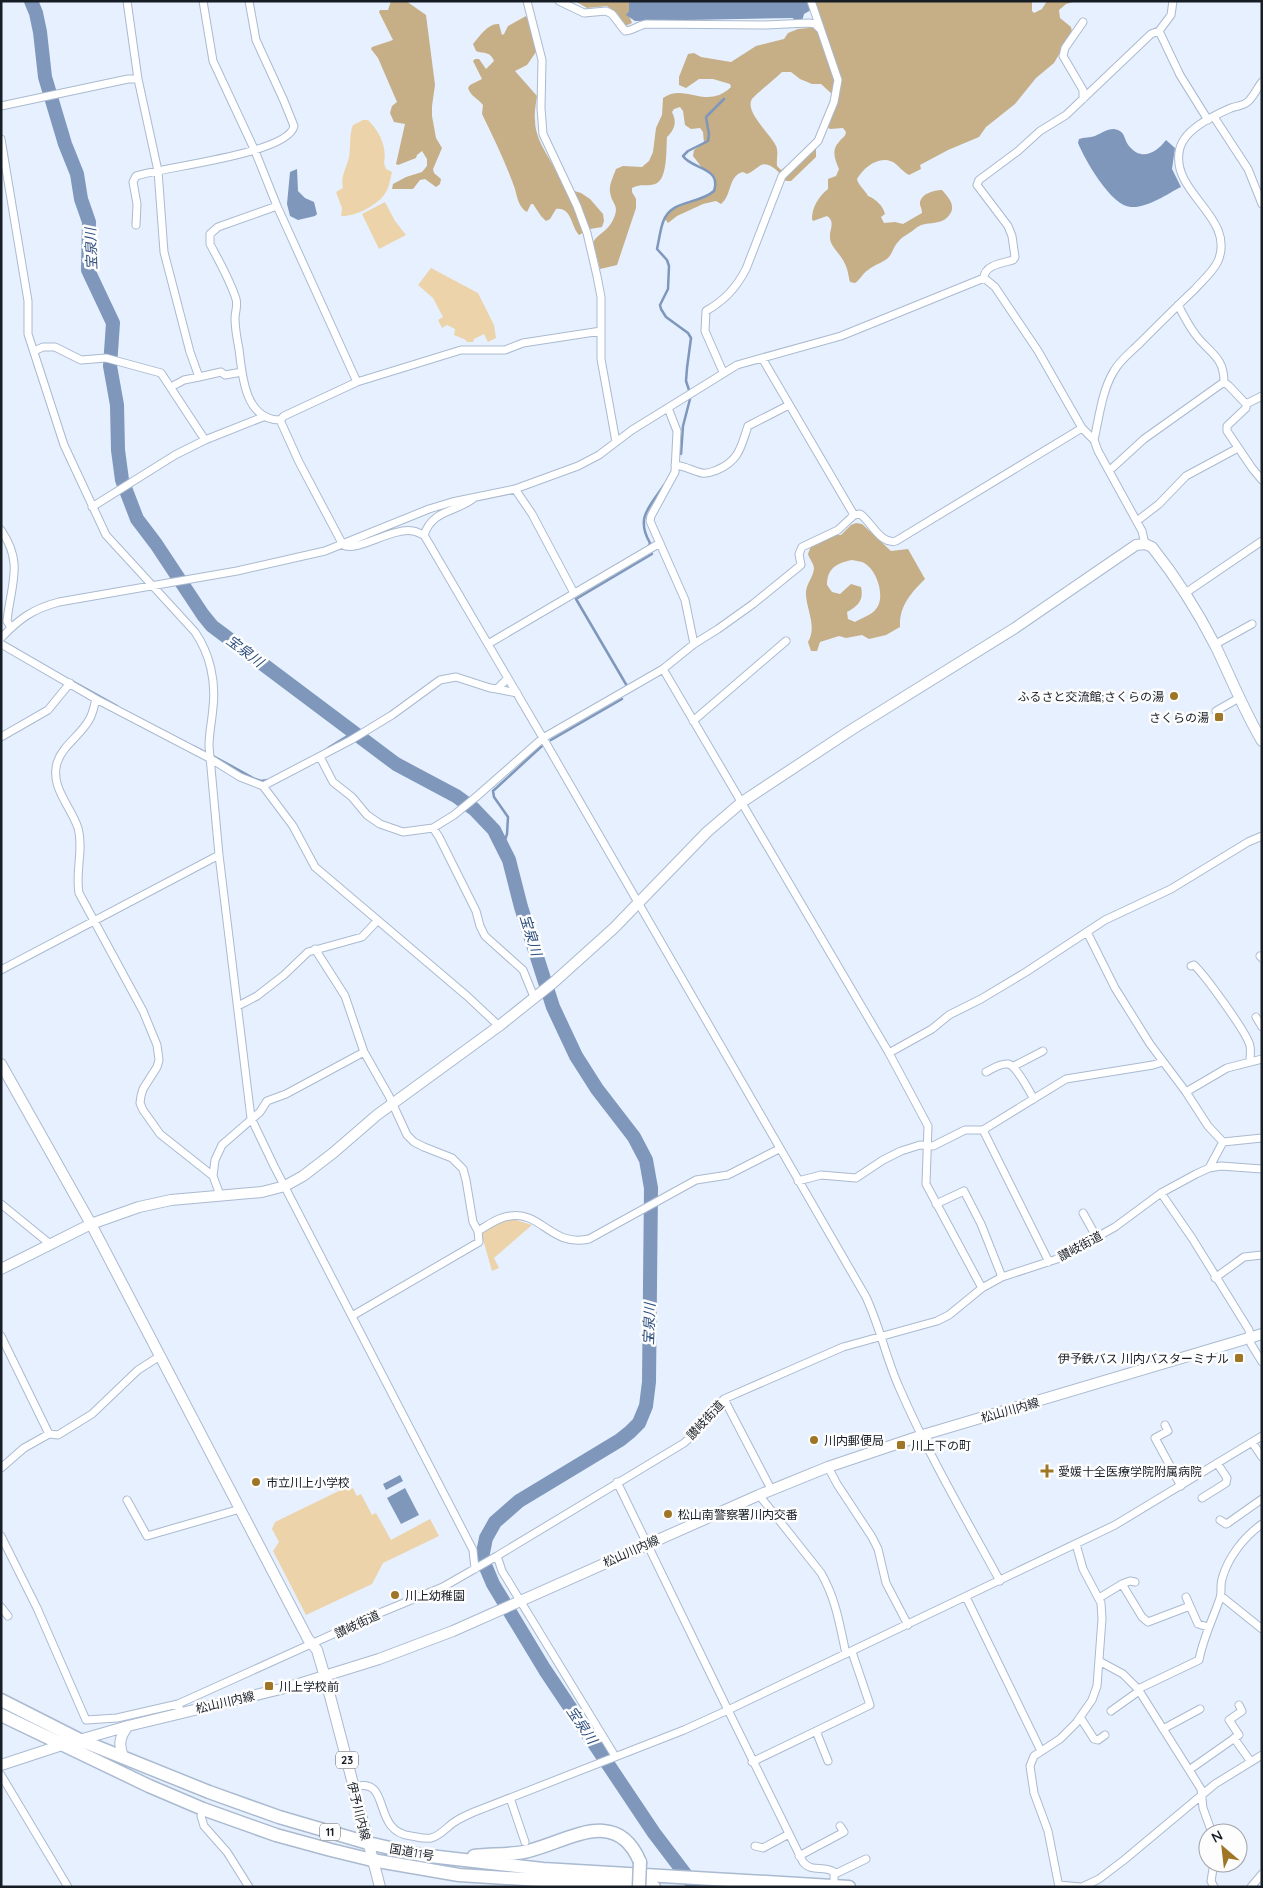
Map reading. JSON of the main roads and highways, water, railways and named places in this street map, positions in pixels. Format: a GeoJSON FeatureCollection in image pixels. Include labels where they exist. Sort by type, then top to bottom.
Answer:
{"type":"FeatureCollection","features":[{"type":"Feature","properties":{"kind":"highway","name":"国道11号"},"geometry":{"type":"LineString","coordinates":[[1,1700],[80,1740],[279,1818],[368,1843],[421,1855],[543,1869],[699,1879],[834,1882],[849,1887]]}},
{"type":"Feature","properties":{"kind":"highway","name":"国道11号"},"geometry":{"type":"LineString","coordinates":[[1,1715],[149,1786],[204,1809],[276,1835],[372,1860],[459,1875],[654,1887]]}},
{"type":"Feature","properties":{"kind":"highway"},"geometry":{"type":"LineString","coordinates":[[460,1860],[475,1856],[524,1852],[554,1844],[578,1834],[603,1830],[615,1832],[626,1838],[634,1849],[640,1862],[639,1887]]}},
{"type":"Feature","properties":{"kind":"highway"},"geometry":{"type":"LineString","coordinates":[[614,1886],[620,1878],[633,1874]]}},
{"type":"Feature","properties":{"kind":"highway"},"geometry":{"type":"LineString","coordinates":[[459,1875],[472,1881],[520,1883],[547,1887]]}},
{"type":"Feature","properties":{"kind":"water"},"geometry":{"type":"Polygon","coordinates":[[[629,1],[807,1],[811,10],[804,14],[802,21],[794,21],[793,18],[635,21],[626,15],[629,11],[629,1]]]}},
{"type":"Feature","properties":{"kind":"water"},"geometry":{"type":"Polygon","coordinates":[[[1114,129],[1121,131],[1129,146],[1139,153],[1144,154],[1154,151],[1166,140],[1175,148],[1172,169],[1181,187],[1151,203],[1137,207],[1123,205],[1115,199],[1107,191],[1086,160],[1078,143],[1079,139],[1093,137],[1106,130],[1114,129]]]}},
{"type":"Feature","properties":{"kind":"water"},"geometry":{"type":"Polygon","coordinates":[[[297,169],[298,191],[305,198],[314,202],[317,214],[298,220],[290,216],[287,204],[290,172],[297,169]]]}},
{"type":"Feature","properties":{"kind":"water"},"geometry":{"type":"Polygon","coordinates":[[[400,1475],[403,1481],[386,1490],[383,1484],[400,1475]]]}},
{"type":"Feature","properties":{"kind":"water"},"geometry":{"type":"Polygon","coordinates":[[[405,1488],[419,1515],[401,1524],[387,1498],[405,1488]]]}},
{"type":"Feature","properties":{"kind":"waterway","name":"宝泉川"},"geometry":{"type":"LineString","coordinates":[[31,1],[40,32],[45,77],[65,144],[77,174],[81,199],[89,222],[88,270],[113,323],[110,366],[117,405],[118,450],[122,480],[137,519],[212,626],[396,764],[456,796],[474,809],[494,830],[509,860],[521,907],[553,1007],[576,1056],[597,1089],[634,1137],[646,1160],[651,1188],[649,1382],[646,1406],[639,1423],[620,1440],[519,1501],[495,1522],[486,1538],[482,1558],[493,1584],[545,1670],[654,1833],[695,1887]]}},
{"type":"Feature","properties":{"kind":"waterway"},"geometry":{"type":"LineString","coordinates":[[689,390],[686,381],[691,338],[688,333],[666,317],[661,309],[660,305],[668,289],[669,266],[667,260],[657,249],[663,222],[672,209],[700,199],[714,191],[714,177],[704,169],[692,164],[683,156],[688,151],[708,141],[709,134],[706,117],[724,99]]}},
{"type":"Feature","properties":{"kind":"waterway"},"geometry":{"type":"LineString","coordinates":[[681,454],[683,426],[690,399]]}},
{"type":"Feature","properties":{"kind":"waterway"},"geometry":{"type":"LineString","coordinates":[[626,686],[576,599],[652,554],[648,547],[650,543],[646,534],[644,519],[649,506],[664,485]]}},
{"type":"Feature","properties":{"kind":"waterway"},"geometry":{"type":"LineString","coordinates":[[72,681],[117,706]]}},
{"type":"Feature","properties":{"kind":"waterway"},"geometry":{"type":"LineString","coordinates":[[551,740],[622,699]]}},
{"type":"Feature","properties":{"kind":"waterway"},"geometry":{"type":"LineString","coordinates":[[328,748],[354,732]]}},
{"type":"Feature","properties":{"kind":"waterway"},"geometry":{"type":"LineString","coordinates":[[503,846],[507,834],[508,817],[494,797],[493,791],[543,745]]}},
{"type":"Feature","properties":{"kind":"waterway"},"geometry":{"type":"LineString","coordinates":[[193,746],[203,751]]}},
{"type":"Feature","properties":{"kind":"waterway"},"geometry":{"type":"LineString","coordinates":[[213,756],[255,779],[261,781],[268,780]]}},
{"type":"Feature","properties":{"kind":"place","name":"ふるさと交流館;さくらの湯"},"geometry":{"type":"Point","coordinates":[1174,696]}},
{"type":"Feature","properties":{"kind":"place","name":"さくらの湯"},"geometry":{"type":"Point","coordinates":[1219,717]}},
{"type":"Feature","properties":{"kind":"place","name":"伊予鉄バス 川内バスターミナル"},"geometry":{"type":"Point","coordinates":[1239,1358]}},
{"type":"Feature","properties":{"kind":"place","name":"川内郵便局"},"geometry":{"type":"Point","coordinates":[814,1440]}},
{"type":"Feature","properties":{"kind":"place","name":"川上下の町"},"geometry":{"type":"Point","coordinates":[901,1445]}},
{"type":"Feature","properties":{"kind":"place","name":"愛媛十全医療学院附属病院"},"geometry":{"type":"Point","coordinates":[1047,1471]}},
{"type":"Feature","properties":{"kind":"place","name":"市立川上小学校"},"geometry":{"type":"Point","coordinates":[256,1482]}},
{"type":"Feature","properties":{"kind":"place","name":"松山南警察署川内交番"},"geometry":{"type":"Point","coordinates":[668,1514]}},
{"type":"Feature","properties":{"kind":"place","name":"川上幼稚園"},"geometry":{"type":"Point","coordinates":[395,1595]}},
{"type":"Feature","properties":{"kind":"place","name":"川上学校前"},"geometry":{"type":"Point","coordinates":[269,1686]}}]}
